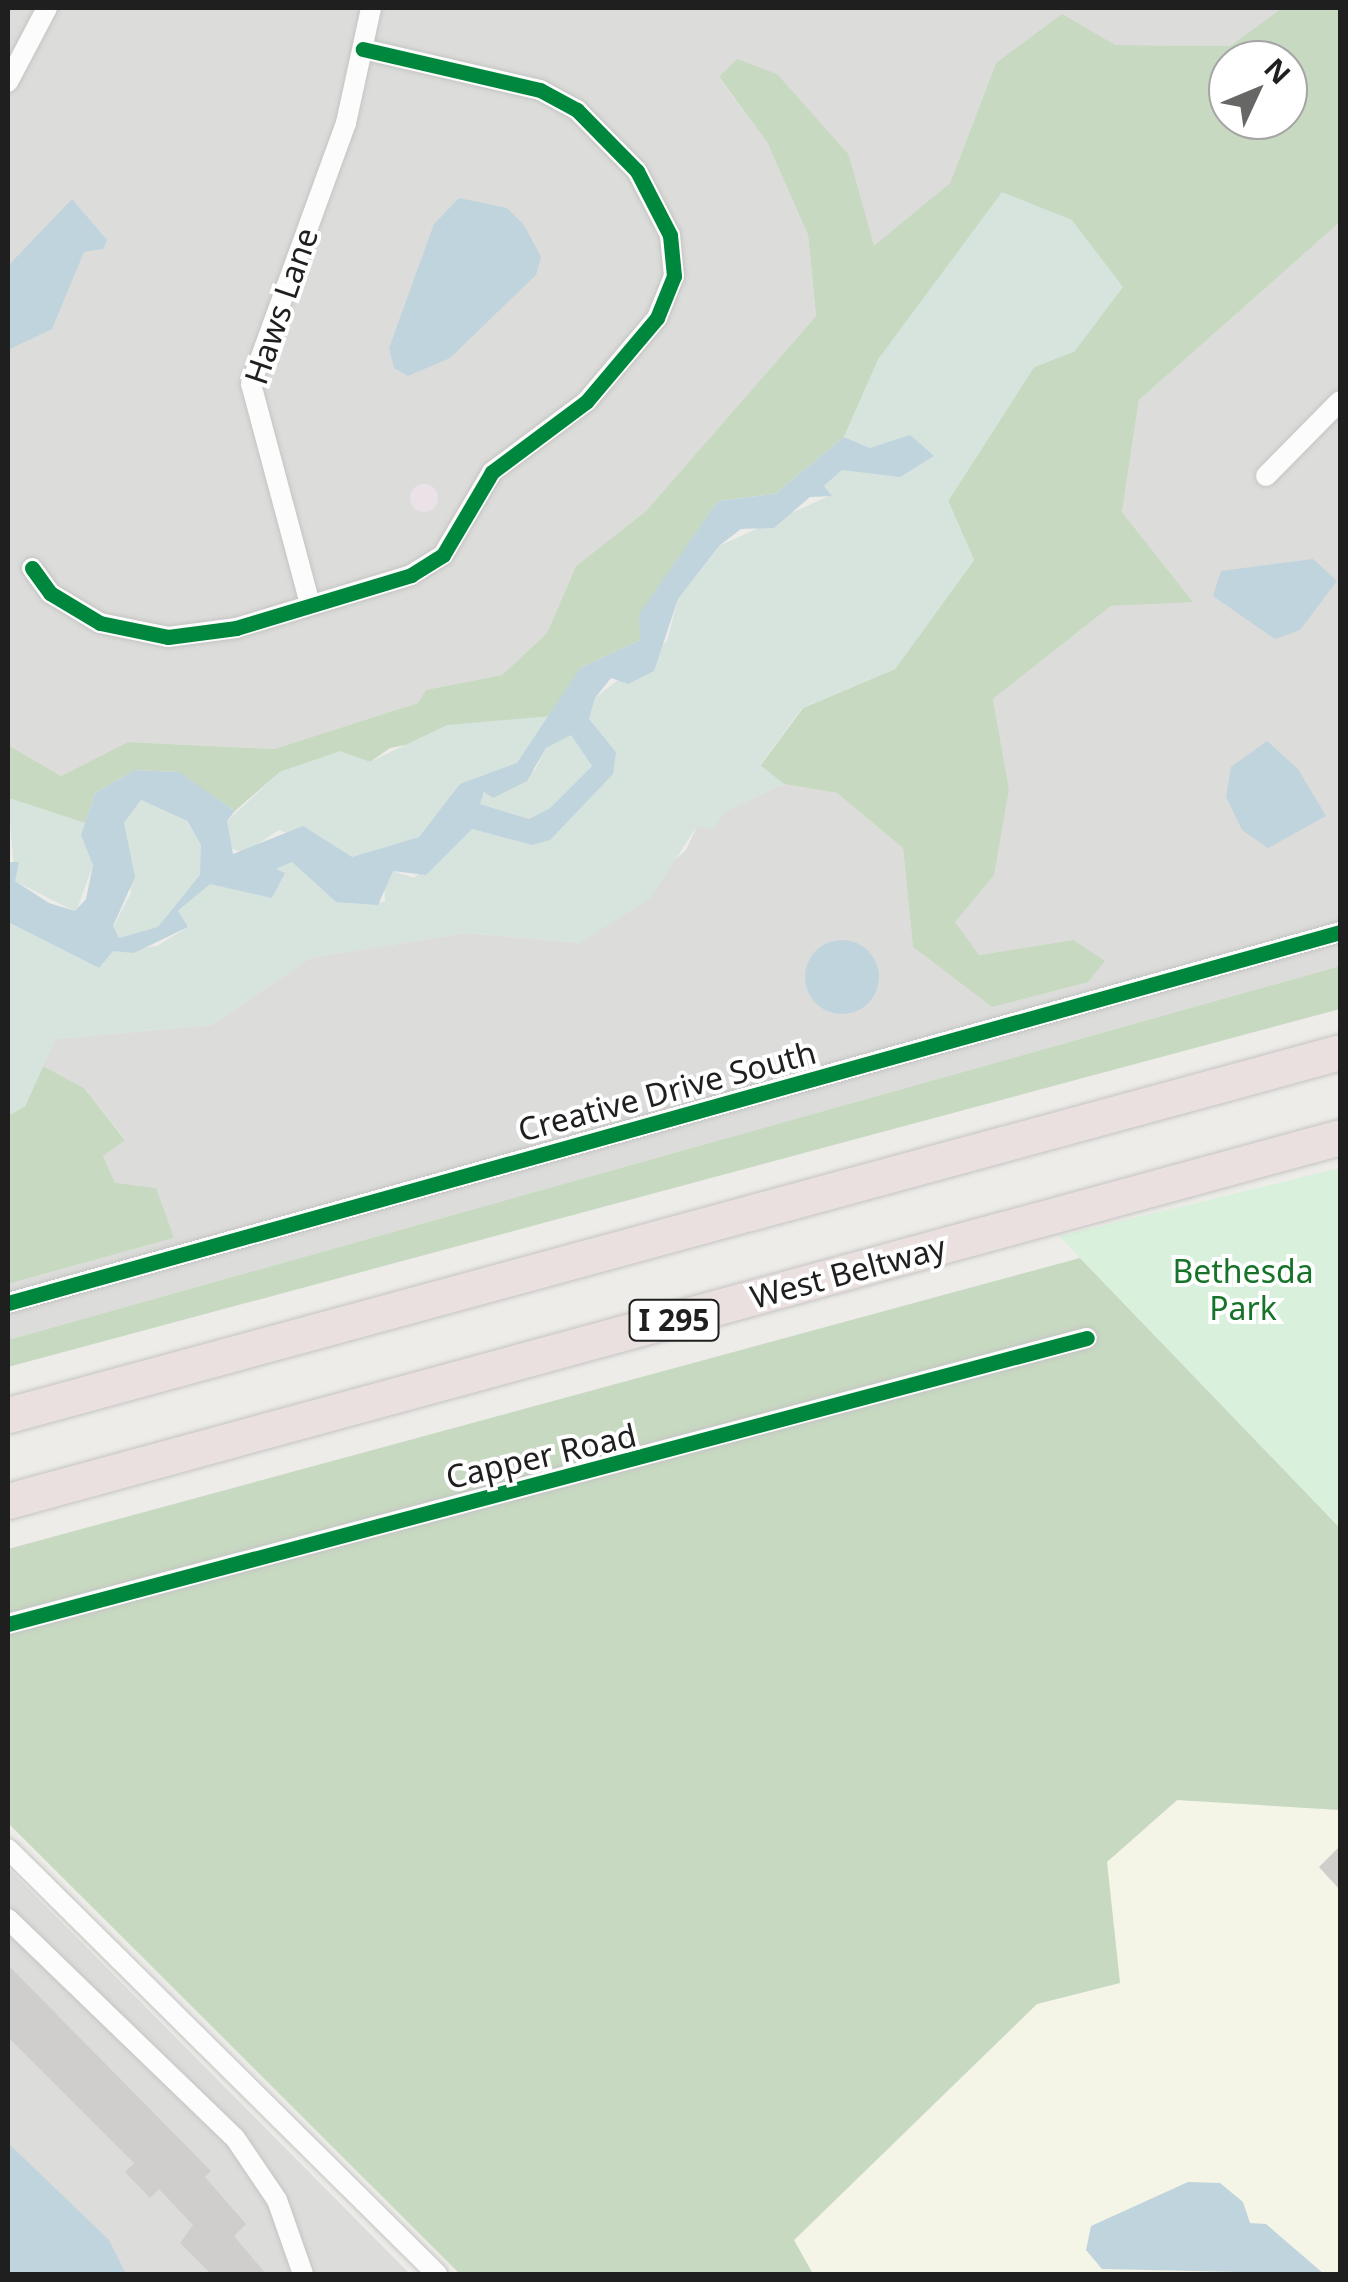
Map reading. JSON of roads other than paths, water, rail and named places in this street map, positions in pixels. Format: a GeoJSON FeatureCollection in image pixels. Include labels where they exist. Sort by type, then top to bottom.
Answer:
{"type":"FeatureCollection","features":[{"type":"Feature","properties":{"kind":"highway","name":"I 295"},"geometry":{"type":"LineString","coordinates":[[8,1415],[1340,1052]]}},
{"type":"Feature","properties":{"kind":"highway","name":"West Beltway"},"geometry":{"type":"LineString","coordinates":[[8,1501],[1340,1138]]}},
{"type":"Feature","properties":{"kind":"street"},"geometry":{"type":"LineString","coordinates":[[8,82],[47,8]]}},
{"type":"Feature","properties":{"kind":"street","name":"Haws Lane"},"geometry":{"type":"LineString","coordinates":[[310,604],[251,384],[364,49],[371,8]]}},
{"type":"Feature","properties":{"kind":"street"},"geometry":{"type":"LineString","coordinates":[[32,568],[67,606],[128,632],[208,634],[412,576],[443,555],[478,488],[586,402],[657,318],[674,276],[650,190],[560,97],[364,49]]}},
{"type":"Feature","properties":{"kind":"street"},"geometry":{"type":"LineString","coordinates":[[1266,476],[1340,402]]}},
{"type":"Feature","properties":{"kind":"street","name":"Creative Drive South"},"geometry":{"type":"LineString","coordinates":[[8,1303],[1340,932]]}},
{"type":"Feature","properties":{"kind":"street","name":"Capper Road"},"geometry":{"type":"LineString","coordinates":[[8,1624],[1087,1338]]}},
{"type":"Feature","properties":{"kind":"street"},"geometry":{"type":"LineString","coordinates":[[8,1849],[437,2274]]}},
{"type":"Feature","properties":{"kind":"street"},"geometry":{"type":"LineString","coordinates":[[8,1919],[235,2138],[278,2200],[303,2274]]}},
{"type":"Feature","properties":{"kind":"water"},"geometry":{"type":"Polygon","coordinates":[[[459,198],[507,208],[524,225],[541,257],[536,275],[450,358],[408,376],[394,368],[389,348],[434,224],[459,198]]]}},
{"type":"Feature","properties":{"kind":"water"},"geometry":{"type":"Polygon","coordinates":[[[72,199],[107,240],[103,249],[84,252],[52,329],[8,350],[8,266],[72,199]]]}},
{"type":"Feature","properties":{"kind":"water"},"geometry":{"type":"Polygon","coordinates":[[[910,435],[934,456],[900,477],[842,470],[824,486],[832,496],[810,497],[774,528],[741,529],[719,546],[678,599],[654,671],[628,684],[611,678],[595,698],[589,719],[616,752],[613,774],[550,840],[532,845],[472,829],[426,875],[393,871],[378,905],[336,902],[292,862],[276,869],[285,873],[272,898],[210,884],[178,911],[188,927],[134,953],[113,951],[99,968],[8,922],[8,862],[19,862],[15,881],[49,903],[75,911],[86,899],[93,865],[81,835],[95,793],[135,770],[179,772],[235,811],[227,821],[233,854],[303,826],[352,857],[419,837],[460,784],[517,763],[580,668],[640,640],[639,614],[718,501],[775,494],[844,437],[870,448],[910,435]],[[571,735],[546,748],[527,781],[493,798],[484,792],[480,804],[529,819],[550,808],[592,766],[571,735]],[[141,800],[124,823],[135,877],[113,926],[119,938],[158,927],[200,875],[201,845],[187,821],[141,800]]]}},
{"type":"Feature","properties":{"kind":"water"},"geometry":{"type":"Polygon","coordinates":[[[1313,559],[1337,581],[1300,630],[1275,639],[1213,596],[1221,571],[1313,559]]]}},
{"type":"Feature","properties":{"kind":"water"},"geometry":{"type":"Polygon","coordinates":[[[1267,741],[1298,769],[1326,816],[1268,848],[1242,830],[1226,797],[1231,767],[1267,741]]]}},
{"type":"Feature","properties":{"kind":"water"},"geometry":{"type":"Polygon","coordinates":[[[842,940],[868,951],[879,977],[868,1003],[842,1014],[816,1003],[805,977],[816,951],[842,940]]]}},
{"type":"Feature","properties":{"kind":"water"},"geometry":{"type":"Polygon","coordinates":[[[8,2143],[109,2240],[126,2274],[8,2274],[8,2143]]]}},
{"type":"Feature","properties":{"kind":"water"},"geometry":{"type":"Polygon","coordinates":[[[1188,2182],[1220,2183],[1243,2202],[1250,2223],[1266,2224],[1324,2274],[1102,2269],[1086,2250],[1091,2226],[1188,2182]]]}},
{"type":"Feature","properties":{"kind":"park label","name":"Bethesda Park"},"geometry":{"type":"Point","coordinates":[1243,1290]}}]}
